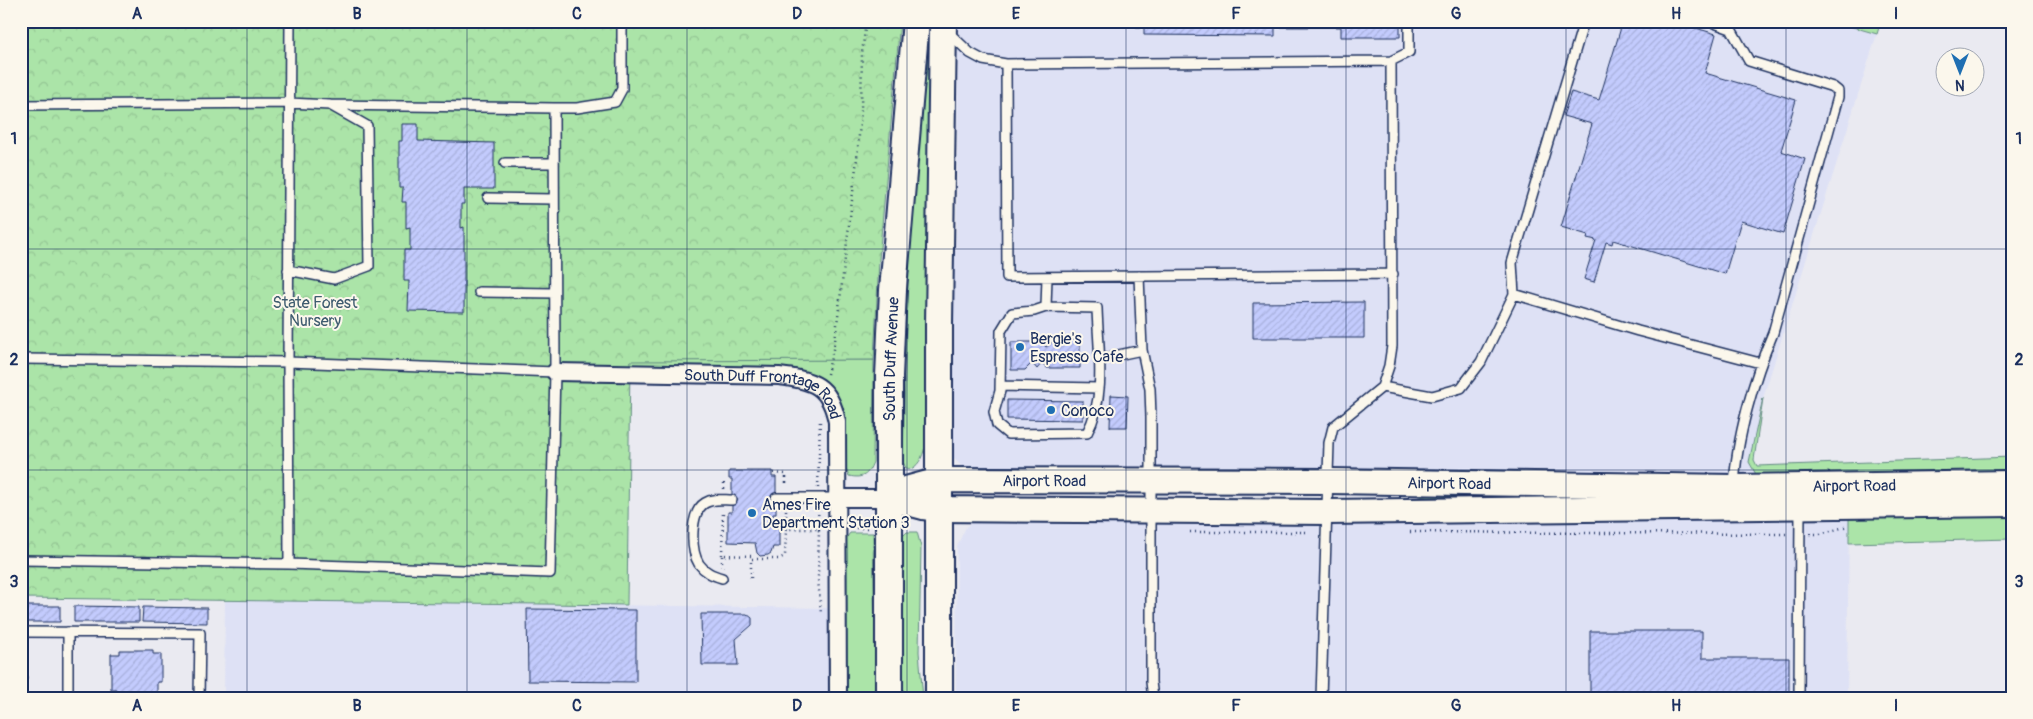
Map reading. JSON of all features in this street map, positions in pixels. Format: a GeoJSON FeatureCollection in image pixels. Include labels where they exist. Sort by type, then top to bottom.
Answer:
{"type":"FeatureCollection","features":[{"type":"Feature","properties":{"kind":"main road","name":"South Duff Avenue"},"geometry":{"type":"LineString","coordinates":[[889,698],[889,376],[892,290],[916,21]]}},
{"type":"Feature","properties":{"kind":"main road"},"geometry":{"type":"LineString","coordinates":[[939,698],[943,24]]}},
{"type":"Feature","properties":{"kind":"main road","name":"Airport Road"},"geometry":{"type":"LineString","coordinates":[[889,498],[902,490],[939,480],[1328,481],[1734,487],[2012,484]]}},
{"type":"Feature","properties":{"kind":"main road","name":"Airport Road"},"geometry":{"type":"LineString","coordinates":[[889,498],[939,509],[1327,512],[2012,504]]}},
{"type":"Feature","properties":{"kind":"street","name":"South Duff Frontage Road"},"geometry":{"type":"LineString","coordinates":[[555,372],[779,376],[808,380],[824,390],[832,400],[837,422],[838,698]]}},
{"type":"Feature","properties":{"kind":"street","name":"Airport Road"},"geometry":{"type":"LineString","coordinates":[[836,498],[889,498]]}},
{"type":"Feature","properties":{"kind":"lane"},"geometry":{"type":"LineString","coordinates":[[289,564],[288,270],[290,21]]}},
{"type":"Feature","properties":{"kind":"lane"},"geometry":{"type":"LineString","coordinates":[[21,104],[289,103],[577,108],[615,102],[622,89],[622,21]]}},
{"type":"Feature","properties":{"kind":"lane"},"geometry":{"type":"LineString","coordinates":[[943,24],[970,53],[983,60],[1006,64],[1391,61],[1409,52],[1409,21]]}},
{"type":"Feature","properties":{"kind":"lane"},"geometry":{"type":"LineString","coordinates":[[1382,387],[1432,396],[1461,388],[1481,362],[1514,294],[1512,263],[1584,21]]}},
{"type":"Feature","properties":{"kind":"lane"},"geometry":{"type":"LineString","coordinates":[[1709,21],[1731,29],[1749,61],[1833,87],[1838,91],[1838,97],[1773,333],[1760,363],[1735,463],[1734,487]]}},
{"type":"Feature","properties":{"kind":"lane"},"geometry":{"type":"LineString","coordinates":[[1321,698],[1329,443],[1333,427],[1382,387],[1389,366],[1392,346],[1391,61]]}},
{"type":"Feature","properties":{"kind":"lane"},"geometry":{"type":"LineString","coordinates":[[1006,64],[1007,277],[1393,274]]}},
{"type":"Feature","properties":{"kind":"lane"},"geometry":{"type":"LineString","coordinates":[[288,270],[334,279],[369,266],[367,126],[330,105]]}},
{"type":"Feature","properties":{"kind":"lane"},"geometry":{"type":"LineString","coordinates":[[21,560],[289,564],[550,573],[555,372],[554,108]]}},
{"type":"Feature","properties":{"kind":"lane"},"geometry":{"type":"LineString","coordinates":[[505,164],[554,164]]}},
{"type":"Feature","properties":{"kind":"lane"},"geometry":{"type":"LineString","coordinates":[[488,198],[554,199]]}},
{"type":"Feature","properties":{"kind":"lane"},"geometry":{"type":"LineString","coordinates":[[1139,276],[1142,350],[1150,389],[1152,480],[1151,682],[1153,698]]}},
{"type":"Feature","properties":{"kind":"lane"},"geometry":{"type":"LineString","coordinates":[[1046,307],[1047,277]]}},
{"type":"Feature","properties":{"kind":"lane"},"geometry":{"type":"LineString","coordinates":[[479,292],[554,292]]}},
{"type":"Feature","properties":{"kind":"lane"},"geometry":{"type":"LineString","coordinates":[[1514,294],[1638,331],[1760,363]]}},
{"type":"Feature","properties":{"kind":"lane"},"geometry":{"type":"LineString","coordinates":[[1046,307],[1097,308],[1099,358],[1099,388],[1093,422],[1087,433],[1008,434],[997,425],[994,412],[1000,386],[1001,331],[1012,313],[1034,311],[1046,307]]}},
{"type":"Feature","properties":{"kind":"lane"},"geometry":{"type":"LineString","coordinates":[[1099,358],[1142,350]]}},
{"type":"Feature","properties":{"kind":"lane"},"geometry":{"type":"LineString","coordinates":[[21,359],[288,362],[555,372]]}},
{"type":"Feature","properties":{"kind":"lane"},"geometry":{"type":"LineString","coordinates":[[1000,386],[1099,388]]}},
{"type":"Feature","properties":{"kind":"lane"},"geometry":{"type":"LineString","coordinates":[[776,498],[836,498]]}},
{"type":"Feature","properties":{"kind":"lane"},"geometry":{"type":"LineString","coordinates":[[722,578],[710,574],[699,563],[693,538],[698,509],[708,502],[728,500]]}},
{"type":"Feature","properties":{"kind":"lane"},"geometry":{"type":"LineString","coordinates":[[1799,698],[1800,507]]}},
{"type":"Feature","properties":{"kind":"lane"},"geometry":{"type":"LineString","coordinates":[[21,632],[200,633],[199,698]]}},
{"type":"Feature","properties":{"kind":"lane"},"geometry":{"type":"LineString","coordinates":[[68,632],[68,698]]}},
{"type":"Feature","properties":{"kind":"path"},"geometry":{"type":"LineString","coordinates":[[825,382],[835,341],[840,308],[857,159],[861,111],[862,54],[866,21]]}},
{"type":"Feature","properties":{"kind":"path"},"geometry":{"type":"LineString","coordinates":[[820,413],[818,579],[821,619]]}},
{"type":"Feature","properties":{"kind":"path"},"geometry":{"type":"LineString","coordinates":[[722,578],[722,555],[728,500],[724,479]]}},
{"type":"Feature","properties":{"kind":"path"},"geometry":{"type":"LineString","coordinates":[[846,528],[872,528]]}},
{"type":"Feature","properties":{"kind":"path"},"geometry":{"type":"LineString","coordinates":[[751,559],[782,558],[786,552],[786,529],[824,529]]}},
{"type":"Feature","properties":{"kind":"path"},"geometry":{"type":"LineString","coordinates":[[1190,532],[1304,532]]}},
{"type":"Feature","properties":{"kind":"path"},"geometry":{"type":"LineString","coordinates":[[1404,532],[1788,534]]}},
{"type":"Feature","properties":{"kind":"path"},"geometry":{"type":"LineString","coordinates":[[722,555],[751,556],[751,578]]}},
{"type":"Feature","properties":{"kind":"shaded area"},"geometry":{"type":"Polygon","coordinates":[[[958,21],[1832,21],[1877,34],[1763,398],[1749,462],[1757,476],[981,472],[962,467],[953,457],[950,437],[953,279],[957,223],[958,21]]]}},
{"type":"Feature","properties":{"kind":"shaded area"},"geometry":{"type":"Polygon","coordinates":[[[987,517],[1849,517],[1847,698],[956,698],[957,546],[966,527],[973,521],[987,517]]]}},
{"type":"Feature","properties":{"kind":"shaded area"},"geometry":{"type":"Polygon","coordinates":[[[225,600],[829,608],[830,698],[224,698],[225,600]]]}},
{"type":"Feature","properties":{"kind":"green space","name":"State Forest Nursery"},"geometry":{"type":"Polygon","coordinates":[[[21,21],[900,21],[879,259],[874,360],[630,361],[627,605],[21,598],[21,21]]]}},
{"type":"Feature","properties":{"kind":"green space"},"geometry":{"type":"Polygon","coordinates":[[[926,21],[934,21],[926,443],[923,455],[911,469],[906,468],[903,462],[907,282],[926,21]]]}},
{"type":"Feature","properties":{"kind":"green space"},"geometry":{"type":"Polygon","coordinates":[[[1832,21],[1881,21],[1877,34],[1832,21]]]}},
{"type":"Feature","properties":{"kind":"green space"},"geometry":{"type":"Polygon","coordinates":[[[629,360],[874,360],[873,462],[864,475],[858,477],[849,476],[844,462],[844,419],[842,407],[830,387],[819,379],[804,373],[629,366],[629,360]]]}},
{"type":"Feature","properties":{"kind":"green space"},"geometry":{"type":"Polygon","coordinates":[[[1763,398],[1754,460],[1757,466],[2012,457],[2012,475],[1757,476],[1749,462],[1763,398]]]}},
{"type":"Feature","properties":{"kind":"green space"},"geometry":{"type":"Polygon","coordinates":[[[1453,491],[1611,495],[1611,500],[1414,502],[1414,498],[1453,491]]]}},
{"type":"Feature","properties":{"kind":"green space"},"geometry":{"type":"Polygon","coordinates":[[[2012,516],[2012,539],[1849,543],[1849,517],[2012,516]]]}},
{"type":"Feature","properties":{"kind":"green space"},"geometry":{"type":"Polygon","coordinates":[[[907,532],[917,532],[921,547],[919,652],[923,698],[899,698],[899,556],[902,537],[907,532]]]}},
{"type":"Feature","properties":{"kind":"green space"},"geometry":{"type":"Polygon","coordinates":[[[850,533],[873,533],[876,698],[846,698],[844,541],[850,533]]]}},
{"type":"Feature","properties":{"kind":"building"},"geometry":{"type":"Polygon","coordinates":[[[1136,21],[1400,21],[1400,37],[1341,37],[1341,27],[1275,27],[1275,36],[1144,35],[1144,27],[1136,27],[1136,21]]]}},
{"type":"Feature","properties":{"kind":"building"},"geometry":{"type":"Polygon","coordinates":[[[1623,21],[1672,21],[1716,34],[1705,73],[1796,100],[1781,151],[1805,159],[1783,234],[1741,221],[1725,274],[1613,240],[1612,244],[1606,242],[1594,282],[1584,279],[1596,240],[1587,238],[1588,235],[1561,227],[1592,124],[1563,116],[1571,92],[1599,100],[1623,21]]]}},
{"type":"Feature","properties":{"kind":"building"},"geometry":{"type":"Polygon","coordinates":[[[402,124],[418,124],[418,141],[494,143],[494,189],[464,189],[464,204],[461,204],[461,228],[464,227],[464,312],[408,311],[409,281],[404,281],[404,250],[410,250],[410,227],[406,228],[406,202],[402,202],[403,188],[399,188],[399,141],[402,141],[402,124]]]}},
{"type":"Feature","properties":{"kind":"building"},"geometry":{"type":"Polygon","coordinates":[[[1364,302],[1364,338],[1253,338],[1253,303],[1364,302]]]}},
{"type":"Feature","properties":{"kind":"building"},"geometry":{"type":"Polygon","coordinates":[[[1066,340],[1080,340],[1080,368],[1047,368],[1042,363],[1037,369],[1032,363],[1025,370],[1011,370],[1011,342],[1041,342],[1046,347],[1053,341],[1059,347],[1066,340]]]}},
{"type":"Feature","properties":{"kind":"building"},"geometry":{"type":"Polygon","coordinates":[[[1111,395],[1128,396],[1127,427],[1110,427],[1111,395]]]}},
{"type":"Feature","properties":{"kind":"building"},"geometry":{"type":"Polygon","coordinates":[[[1007,400],[1083,401],[1083,420],[1007,419],[1007,400]]]}},
{"type":"Feature","properties":{"kind":"building","name":"Ames Fire Department Station 3"},"geometry":{"type":"Polygon","coordinates":[[[729,471],[772,471],[772,477],[776,477],[776,514],[773,514],[773,527],[779,527],[779,547],[773,547],[768,555],[760,556],[757,553],[755,543],[728,542],[728,512],[732,512],[732,479],[729,479],[729,471]]]}},
{"type":"Feature","properties":{"kind":"building"},"geometry":{"type":"Polygon","coordinates":[[[21,606],[60,606],[60,622],[21,622],[21,606]]]}},
{"type":"Feature","properties":{"kind":"building"},"geometry":{"type":"Polygon","coordinates":[[[74,606],[139,607],[139,622],[74,622],[74,606]]]}},
{"type":"Feature","properties":{"kind":"building"},"geometry":{"type":"Polygon","coordinates":[[[143,607],[207,608],[207,623],[142,622],[143,607]]]}},
{"type":"Feature","properties":{"kind":"building"},"geometry":{"type":"Polygon","coordinates":[[[527,609],[636,610],[636,682],[528,681],[527,609]]]}},
{"type":"Feature","properties":{"kind":"building"},"geometry":{"type":"Polygon","coordinates":[[[701,614],[747,614],[752,618],[752,625],[736,639],[738,665],[702,665],[701,614]]]}},
{"type":"Feature","properties":{"kind":"building"},"geometry":{"type":"Polygon","coordinates":[[[1590,631],[1702,631],[1702,658],[1789,658],[1789,698],[1590,698],[1590,631]]]}},
{"type":"Feature","properties":{"kind":"building"},"geometry":{"type":"Polygon","coordinates":[[[120,650],[153,650],[153,654],[161,654],[161,682],[157,682],[157,694],[160,694],[160,698],[112,698],[112,695],[116,695],[116,689],[111,689],[111,654],[120,654],[120,650]]]}},
{"type":"Feature","properties":{"kind":"building"},"geometry":{"type":"Polygon","coordinates":[[[21,653],[27,653],[27,680],[23,680],[23,686],[26,686],[26,698],[21,698],[21,653]]]}},
{"type":"Feature","properties":{"kind":"place","name":"Bergie's Espresso Cafe"},"geometry":{"type":"Point","coordinates":[1020,347]}},
{"type":"Feature","properties":{"kind":"place","name":"Conoco"},"geometry":{"type":"Point","coordinates":[1051,410]}},
{"type":"Feature","properties":{"kind":"place","name":"Ames Fire Department Station 3"},"geometry":{"type":"Point","coordinates":[752,513]}}]}
